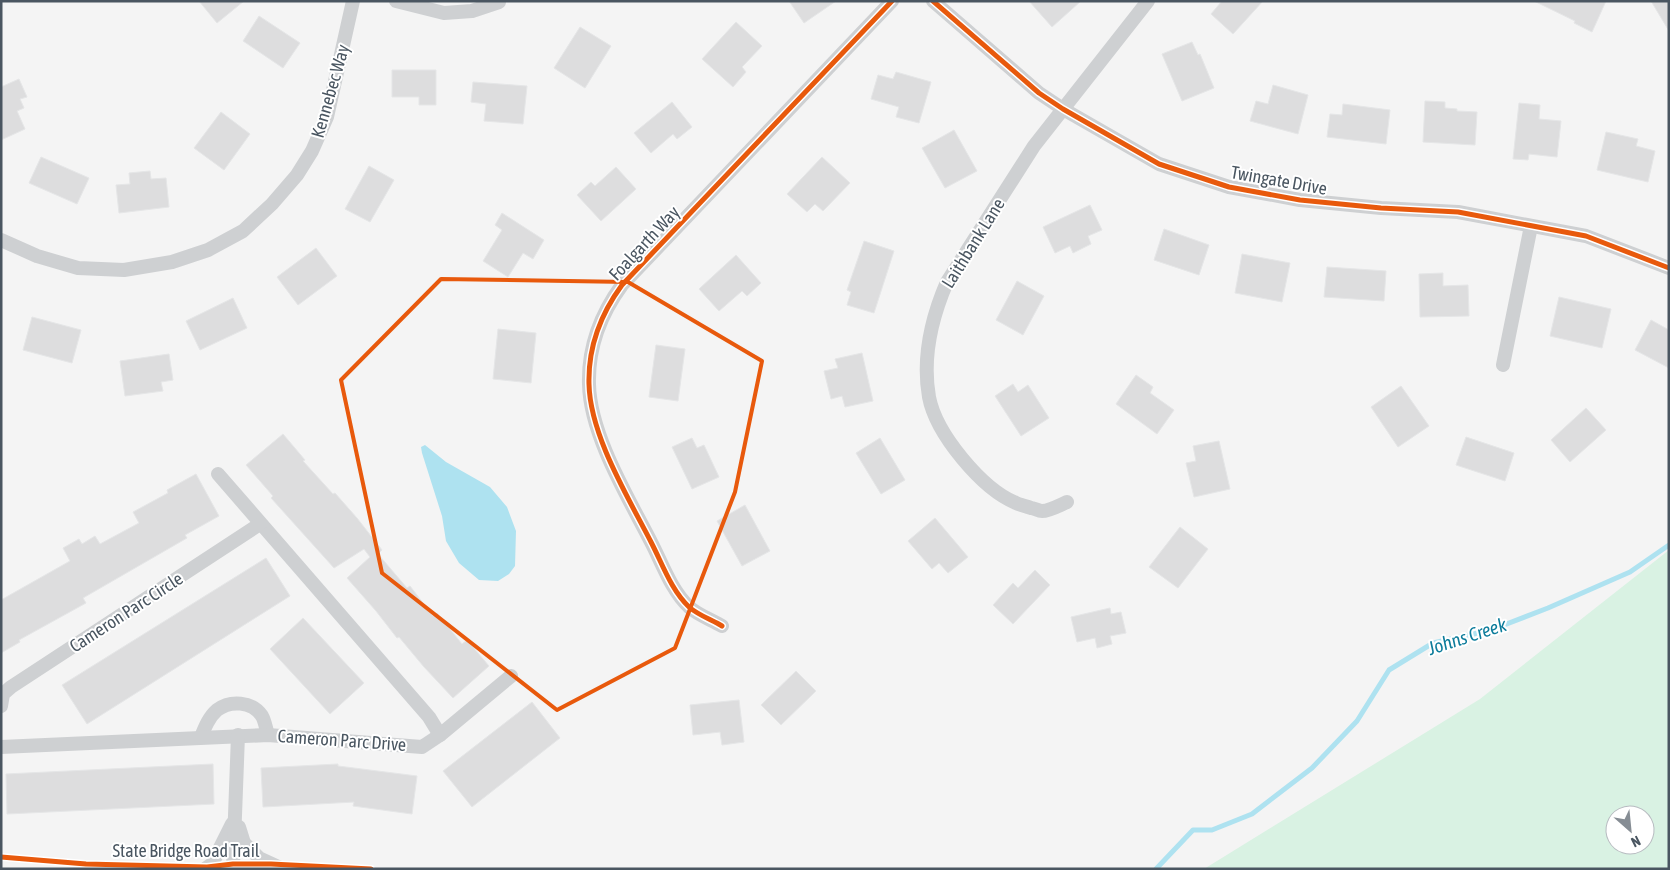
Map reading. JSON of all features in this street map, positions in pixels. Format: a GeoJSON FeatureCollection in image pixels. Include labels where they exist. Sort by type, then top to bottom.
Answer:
{"type":"FeatureCollection","features":[{"type":"Feature","properties":{"kind":"street","name":"Kennebec Way"},"geometry":{"type":"LineString","coordinates":[[1,240],[37,256],[78,268],[124,270],[172,262],[208,250],[243,231],[272,204],[297,175],[312,151],[327,117],[354,1]]}},
{"type":"Feature","properties":{"kind":"street"},"geometry":{"type":"LineString","coordinates":[[396,1],[444,12],[472,11],[498,2]]}},
{"type":"Feature","properties":{"kind":"street","name":"Foalgarth Way"},"geometry":{"type":"LineString","coordinates":[[722,626],[690,607],[675,589],[616,473],[595,421],[589,386],[589,358],[607,305],[622,286],[892,1]]}},
{"type":"Feature","properties":{"kind":"street","name":"Twingate Drive"},"geometry":{"type":"LineString","coordinates":[[933,1],[1039,93],[1063,109],[1160,164],[1229,187],[1300,200],[1381,208],[1458,212],[1586,236],[1669,268]]}},
{"type":"Feature","properties":{"kind":"street","name":"Laithbank Lane"},"geometry":{"type":"LineString","coordinates":[[1067,502],[1042,511],[1016,503],[989,486],[967,464],[949,441],[936,418],[929,398],[927,365],[929,335],[937,306],[947,282],[1034,146],[1148,1]]}},
{"type":"Feature","properties":{"kind":"street"},"geometry":{"type":"LineString","coordinates":[[1503,365],[1530,226]]}},
{"type":"Feature","properties":{"kind":"street"},"geometry":{"type":"LineString","coordinates":[[218,474],[429,717],[440,735]]}},
{"type":"Feature","properties":{"kind":"street","name":"Cameron Parc Circle"},"geometry":{"type":"LineString","coordinates":[[1,706],[3,694],[11,687],[260,524]]}},
{"type":"Feature","properties":{"kind":"street","name":"Cameron Parc Drive"},"geometry":{"type":"LineString","coordinates":[[1,747],[268,735],[422,747],[440,735],[511,676]]}},
{"type":"Feature","properties":{"kind":"street"},"geometry":{"type":"LineString","coordinates":[[201,737],[208,720],[216,710],[236,703],[247,704],[262,716],[268,735]]}},
{"type":"Feature","properties":{"kind":"street"},"geometry":{"type":"LineString","coordinates":[[233,869],[238,735]]}},
{"type":"Feature","properties":{"kind":"street"},"geometry":{"type":"LineString","coordinates":[[205,869],[212,864],[235,816]]}},
{"type":"Feature","properties":{"kind":"street"},"geometry":{"type":"LineString","coordinates":[[235,816],[244,843],[259,858],[283,869]]}},
{"type":"Feature","properties":{"kind":"highlighted area"},"geometry":{"type":"Polygon","coordinates":[[[441,279],[628,282],[762,361],[735,492],[675,648],[557,710],[382,573],[341,380],[441,279]]]}},
{"type":"Feature","properties":{"kind":"green space"},"geometry":{"type":"Polygon","coordinates":[[[1669,550],[1669,869],[1204,869],[1480,699],[1669,550]]]}},
{"type":"Feature","properties":{"kind":"water"},"geometry":{"type":"Polygon","coordinates":[[[425,445],[446,462],[490,487],[507,507],[516,531],[515,566],[509,574],[498,581],[479,580],[459,563],[446,541],[442,516],[422,453],[421,447],[425,445]]]}},
{"type":"Feature","properties":{"kind":"building"},"geometry":{"type":"Polygon","coordinates":[[[199,1],[244,1],[217,23],[199,1]]]}},
{"type":"Feature","properties":{"kind":"building"},"geometry":{"type":"Polygon","coordinates":[[[789,1],[836,1],[804,23],[789,1]]]}},
{"type":"Feature","properties":{"kind":"building"},"geometry":{"type":"Polygon","coordinates":[[[1029,1],[1081,1],[1052,27],[1029,1]]]}},
{"type":"Feature","properties":{"kind":"building"},"geometry":{"type":"Polygon","coordinates":[[[1222,1],[1263,1],[1233,34],[1211,14],[1222,1]]]}},
{"type":"Feature","properties":{"kind":"building"},"geometry":{"type":"Polygon","coordinates":[[[1534,1],[1606,1],[1592,32],[1574,23],[1575,21],[1534,1]]]}},
{"type":"Feature","properties":{"kind":"building"},"geometry":{"type":"Polygon","coordinates":[[[1651,1],[1669,1],[1669,31],[1651,1]]]}},
{"type":"Feature","properties":{"kind":"building"},"geometry":{"type":"Polygon","coordinates":[[[259,16],[300,43],[283,68],[243,41],[259,16]]]}},
{"type":"Feature","properties":{"kind":"building"},"geometry":{"type":"Polygon","coordinates":[[[736,22],[762,46],[742,67],[746,72],[733,87],[702,59],[736,22]]]}},
{"type":"Feature","properties":{"kind":"building"},"geometry":{"type":"Polygon","coordinates":[[[580,27],[611,46],[585,88],[554,68],[580,27]]]}},
{"type":"Feature","properties":{"kind":"building"},"geometry":{"type":"Polygon","coordinates":[[[1192,42],[1198,55],[1200,54],[1214,88],[1182,101],[1162,54],[1192,42]]]}},
{"type":"Feature","properties":{"kind":"building"},"geometry":{"type":"Polygon","coordinates":[[[392,70],[436,70],[436,105],[419,105],[419,97],[392,97],[392,70]]]}},
{"type":"Feature","properties":{"kind":"building"},"geometry":{"type":"Polygon","coordinates":[[[896,72],[931,82],[919,123],[896,117],[899,107],[871,99],[878,75],[893,79],[896,72]]]}},
{"type":"Feature","properties":{"kind":"building"},"geometry":{"type":"Polygon","coordinates":[[[19,79],[27,97],[20,99],[24,108],[17,111],[25,129],[1,140],[1,87],[19,79]]]}},
{"type":"Feature","properties":{"kind":"building"},"geometry":{"type":"Polygon","coordinates":[[[473,82],[527,86],[523,124],[484,121],[486,104],[471,102],[473,82]]]}},
{"type":"Feature","properties":{"kind":"building"},"geometry":{"type":"Polygon","coordinates":[[[1273,85],[1308,95],[1298,134],[1250,121],[1256,101],[1268,104],[1273,85]]]}},
{"type":"Feature","properties":{"kind":"building"},"geometry":{"type":"Polygon","coordinates":[[[1425,101],[1445,102],[1445,108],[1457,109],[1457,111],[1477,112],[1475,145],[1423,142],[1425,101]]]}},
{"type":"Feature","properties":{"kind":"building"},"geometry":{"type":"Polygon","coordinates":[[[672,102],[692,127],[677,139],[673,134],[651,153],[634,133],[672,102]]]}},
{"type":"Feature","properties":{"kind":"building"},"geometry":{"type":"Polygon","coordinates":[[[1519,103],[1540,105],[1539,119],[1561,121],[1557,157],[1529,154],[1528,160],[1513,159],[1519,103]]]}},
{"type":"Feature","properties":{"kind":"building"},"geometry":{"type":"Polygon","coordinates":[[[1343,104],[1390,110],[1386,144],[1327,137],[1330,114],[1342,115],[1343,104]]]}},
{"type":"Feature","properties":{"kind":"building"},"geometry":{"type":"Polygon","coordinates":[[[221,112],[250,134],[224,170],[194,148],[221,112]]]}},
{"type":"Feature","properties":{"kind":"building"},"geometry":{"type":"Polygon","coordinates":[[[954,130],[977,171],[945,188],[922,148],[954,130]]]}},
{"type":"Feature","properties":{"kind":"building"},"geometry":{"type":"Polygon","coordinates":[[[1606,132],[1638,139],[1636,146],[1655,151],[1648,182],[1597,170],[1606,132]]]}},
{"type":"Feature","properties":{"kind":"building"},"geometry":{"type":"Polygon","coordinates":[[[41,157],[89,178],[77,204],[29,183],[41,157]]]}},
{"type":"Feature","properties":{"kind":"building"},"geometry":{"type":"Polygon","coordinates":[[[822,157],[850,183],[823,211],[815,204],[807,212],[787,194],[822,157]]]}},
{"type":"Feature","properties":{"kind":"building"},"geometry":{"type":"Polygon","coordinates":[[[369,166],[394,180],[370,222],[345,209],[369,166]]]}},
{"type":"Feature","properties":{"kind":"building"},"geometry":{"type":"Polygon","coordinates":[[[616,167],[636,189],[601,221],[577,195],[591,182],[595,186],[616,167]]]}},
{"type":"Feature","properties":{"kind":"building"},"geometry":{"type":"Polygon","coordinates":[[[150,171],[151,179],[166,178],[169,207],[119,213],[116,185],[130,184],[129,173],[150,171]]]}},
{"type":"Feature","properties":{"kind":"building"},"geometry":{"type":"Polygon","coordinates":[[[1090,205],[1102,230],[1088,236],[1091,244],[1073,253],[1070,246],[1055,253],[1043,227],[1090,205]]]}},
{"type":"Feature","properties":{"kind":"building"},"geometry":{"type":"Polygon","coordinates":[[[502,213],[544,240],[533,259],[523,253],[508,277],[483,261],[502,230],[495,225],[502,213]]]}},
{"type":"Feature","properties":{"kind":"building"},"geometry":{"type":"Polygon","coordinates":[[[1164,229],[1209,245],[1199,275],[1154,260],[1164,229]]]}},
{"type":"Feature","properties":{"kind":"building"},"geometry":{"type":"Polygon","coordinates":[[[864,241],[894,251],[874,313],[847,305],[851,292],[847,290],[864,241]]]}},
{"type":"Feature","properties":{"kind":"building"},"geometry":{"type":"Polygon","coordinates":[[[316,248],[337,276],[298,305],[277,277],[316,248]]]}},
{"type":"Feature","properties":{"kind":"building"},"geometry":{"type":"Polygon","coordinates":[[[1242,254],[1290,263],[1282,302],[1235,293],[1242,254]]]}},
{"type":"Feature","properties":{"kind":"building"},"geometry":{"type":"Polygon","coordinates":[[[736,255],[761,283],[747,296],[742,291],[719,311],[699,289],[736,255]]]}},
{"type":"Feature","properties":{"kind":"building"},"geometry":{"type":"Polygon","coordinates":[[[1327,267],[1386,271],[1384,301],[1324,297],[1327,267]]]}},
{"type":"Feature","properties":{"kind":"building"},"geometry":{"type":"Polygon","coordinates":[[[1443,273],[1443,286],[1468,285],[1469,316],[1420,317],[1419,274],[1443,273]]]}},
{"type":"Feature","properties":{"kind":"building"},"geometry":{"type":"Polygon","coordinates":[[[1017,281],[1044,296],[1023,335],[996,320],[1017,281]]]}},
{"type":"Feature","properties":{"kind":"building"},"geometry":{"type":"Polygon","coordinates":[[[1559,297],[1611,309],[1602,348],[1550,336],[1559,297]]]}},
{"type":"Feature","properties":{"kind":"building"},"geometry":{"type":"Polygon","coordinates":[[[233,298],[247,328],[200,350],[186,321],[233,298]]]}},
{"type":"Feature","properties":{"kind":"building"},"geometry":{"type":"Polygon","coordinates":[[[32,317],[81,330],[72,363],[23,350],[32,317]]]}},
{"type":"Feature","properties":{"kind":"building"},"geometry":{"type":"Polygon","coordinates":[[[1651,320],[1669,330],[1669,368],[1635,350],[1651,320]]]}},
{"type":"Feature","properties":{"kind":"building"},"geometry":{"type":"Polygon","coordinates":[[[498,329],[536,333],[531,383],[493,379],[498,329]]]}},
{"type":"Feature","properties":{"kind":"building"},"geometry":{"type":"Polygon","coordinates":[[[656,345],[685,349],[678,401],[649,397],[656,345]]]}},
{"type":"Feature","properties":{"kind":"building"},"geometry":{"type":"Polygon","coordinates":[[[862,353],[873,401],[845,407],[842,396],[831,399],[824,371],[838,368],[835,359],[862,353]]]}},
{"type":"Feature","properties":{"kind":"building"},"geometry":{"type":"Polygon","coordinates":[[[169,354],[173,380],[161,382],[163,391],[125,396],[120,361],[169,354]]]}},
{"type":"Feature","properties":{"kind":"building"},"geometry":{"type":"Polygon","coordinates":[[[1136,375],[1153,387],[1150,393],[1174,410],[1157,434],[1116,404],[1136,375]]]}},
{"type":"Feature","properties":{"kind":"building"},"geometry":{"type":"Polygon","coordinates":[[[1013,384],[1018,392],[1028,385],[1049,418],[1021,436],[995,396],[1013,384]]]}},
{"type":"Feature","properties":{"kind":"building"},"geometry":{"type":"Polygon","coordinates":[[[1401,386],[1429,426],[1398,447],[1371,407],[1401,386]]]}},
{"type":"Feature","properties":{"kind":"building"},"geometry":{"type":"Polygon","coordinates":[[[1586,408],[1606,430],[1570,462],[1551,440],[1586,408]]]}},
{"type":"Feature","properties":{"kind":"building"},"geometry":{"type":"Polygon","coordinates":[[[283,434],[305,460],[303,461],[357,518],[382,550],[378,554],[407,588],[410,586],[433,616],[437,613],[462,644],[467,640],[489,666],[453,698],[399,637],[397,638],[347,578],[370,557],[364,549],[334,568],[271,498],[273,496],[246,465],[283,434]]]}},
{"type":"Feature","properties":{"kind":"building"},"geometry":{"type":"Polygon","coordinates":[[[1466,437],[1514,453],[1505,481],[1456,465],[1466,437]]]}},
{"type":"Feature","properties":{"kind":"building"},"geometry":{"type":"Polygon","coordinates":[[[692,438],[697,448],[704,445],[719,477],[692,489],[672,447],[692,438]]]}},
{"type":"Feature","properties":{"kind":"building"},"geometry":{"type":"Polygon","coordinates":[[[880,438],[905,480],[881,494],[856,453],[880,438]]]}},
{"type":"Feature","properties":{"kind":"building"},"geometry":{"type":"Polygon","coordinates":[[[1219,441],[1230,489],[1194,497],[1186,463],[1196,461],[1193,446],[1219,441]]]}},
{"type":"Feature","properties":{"kind":"building"},"geometry":{"type":"Polygon","coordinates":[[[196,474],[219,516],[185,535],[187,538],[83,598],[86,603],[19,640],[20,642],[1,653],[1,600],[70,561],[63,548],[79,539],[82,544],[95,536],[100,544],[139,523],[133,512],[168,493],[167,490],[196,474]]]}},
{"type":"Feature","properties":{"kind":"building"},"geometry":{"type":"Polygon","coordinates":[[[745,505],[770,551],[742,566],[717,521],[745,505]]]}},
{"type":"Feature","properties":{"kind":"building"},"geometry":{"type":"Polygon","coordinates":[[[935,518],[968,557],[948,573],[939,563],[932,569],[908,541],[935,518]]]}},
{"type":"Feature","properties":{"kind":"building"},"geometry":{"type":"Polygon","coordinates":[[[1180,527],[1208,549],[1178,588],[1149,567],[1180,527]]]}},
{"type":"Feature","properties":{"kind":"building"},"geometry":{"type":"Polygon","coordinates":[[[266,558],[290,596],[87,724],[62,685],[266,558]]]}},
{"type":"Feature","properties":{"kind":"building"},"geometry":{"type":"Polygon","coordinates":[[[1035,570],[1050,585],[1013,624],[993,605],[1013,583],[1018,588],[1035,570]]]}},
{"type":"Feature","properties":{"kind":"building"},"geometry":{"type":"Polygon","coordinates":[[[1110,608],[1111,614],[1121,612],[1126,633],[1110,636],[1112,644],[1097,648],[1095,638],[1077,642],[1071,617],[1110,608]]]}},
{"type":"Feature","properties":{"kind":"building"},"geometry":{"type":"Polygon","coordinates":[[[303,618],[364,683],[330,714],[270,649],[303,618]]]}},
{"type":"Feature","properties":{"kind":"building"},"geometry":{"type":"Polygon","coordinates":[[[796,671],[816,691],[781,725],[761,705],[796,671]]]}},
{"type":"Feature","properties":{"kind":"building"},"geometry":{"type":"Polygon","coordinates":[[[739,700],[744,742],[722,745],[720,732],[693,735],[690,705],[739,700]]]}},
{"type":"Feature","properties":{"kind":"building"},"geometry":{"type":"Polygon","coordinates":[[[532,702],[560,738],[472,807],[443,771],[532,702]]]}},
{"type":"Feature","properties":{"kind":"building"},"geometry":{"type":"Polygon","coordinates":[[[213,764],[214,804],[7,814],[6,774],[213,764]]]}},
{"type":"Feature","properties":{"kind":"building"},"geometry":{"type":"Polygon","coordinates":[[[338,764],[338,766],[417,776],[412,814],[353,806],[354,802],[263,807],[261,768],[338,764]]]}},
{"type":"Feature","properties":{"kind":"waterway","name":"Johns Creek"},"geometry":{"type":"LineString","coordinates":[[1156,869],[1193,830],[1212,830],[1252,814],[1312,768],[1357,721],[1389,670],[1433,643],[1491,630],[1548,608],[1630,572],[1669,545]]}},
{"type":"Feature","properties":{"kind":"cycle path"},"geometry":{"type":"LineString","coordinates":[[722,626],[693,610],[677,593],[612,465],[603,445],[591,404],[589,370],[593,344],[607,308],[622,285],[892,1]]}},
{"type":"Feature","properties":{"kind":"cycle path"},"geometry":{"type":"LineString","coordinates":[[933,1],[1039,93],[1063,109],[1159,164],[1229,187],[1300,200],[1381,208],[1458,212],[1586,236],[1669,268]]}},
{"type":"Feature","properties":{"kind":"cycle path","name":"State Bridge Road Trail"},"geometry":{"type":"LineString","coordinates":[[1,857],[86,864],[207,867],[233,864],[271,864],[371,869]]}}]}
